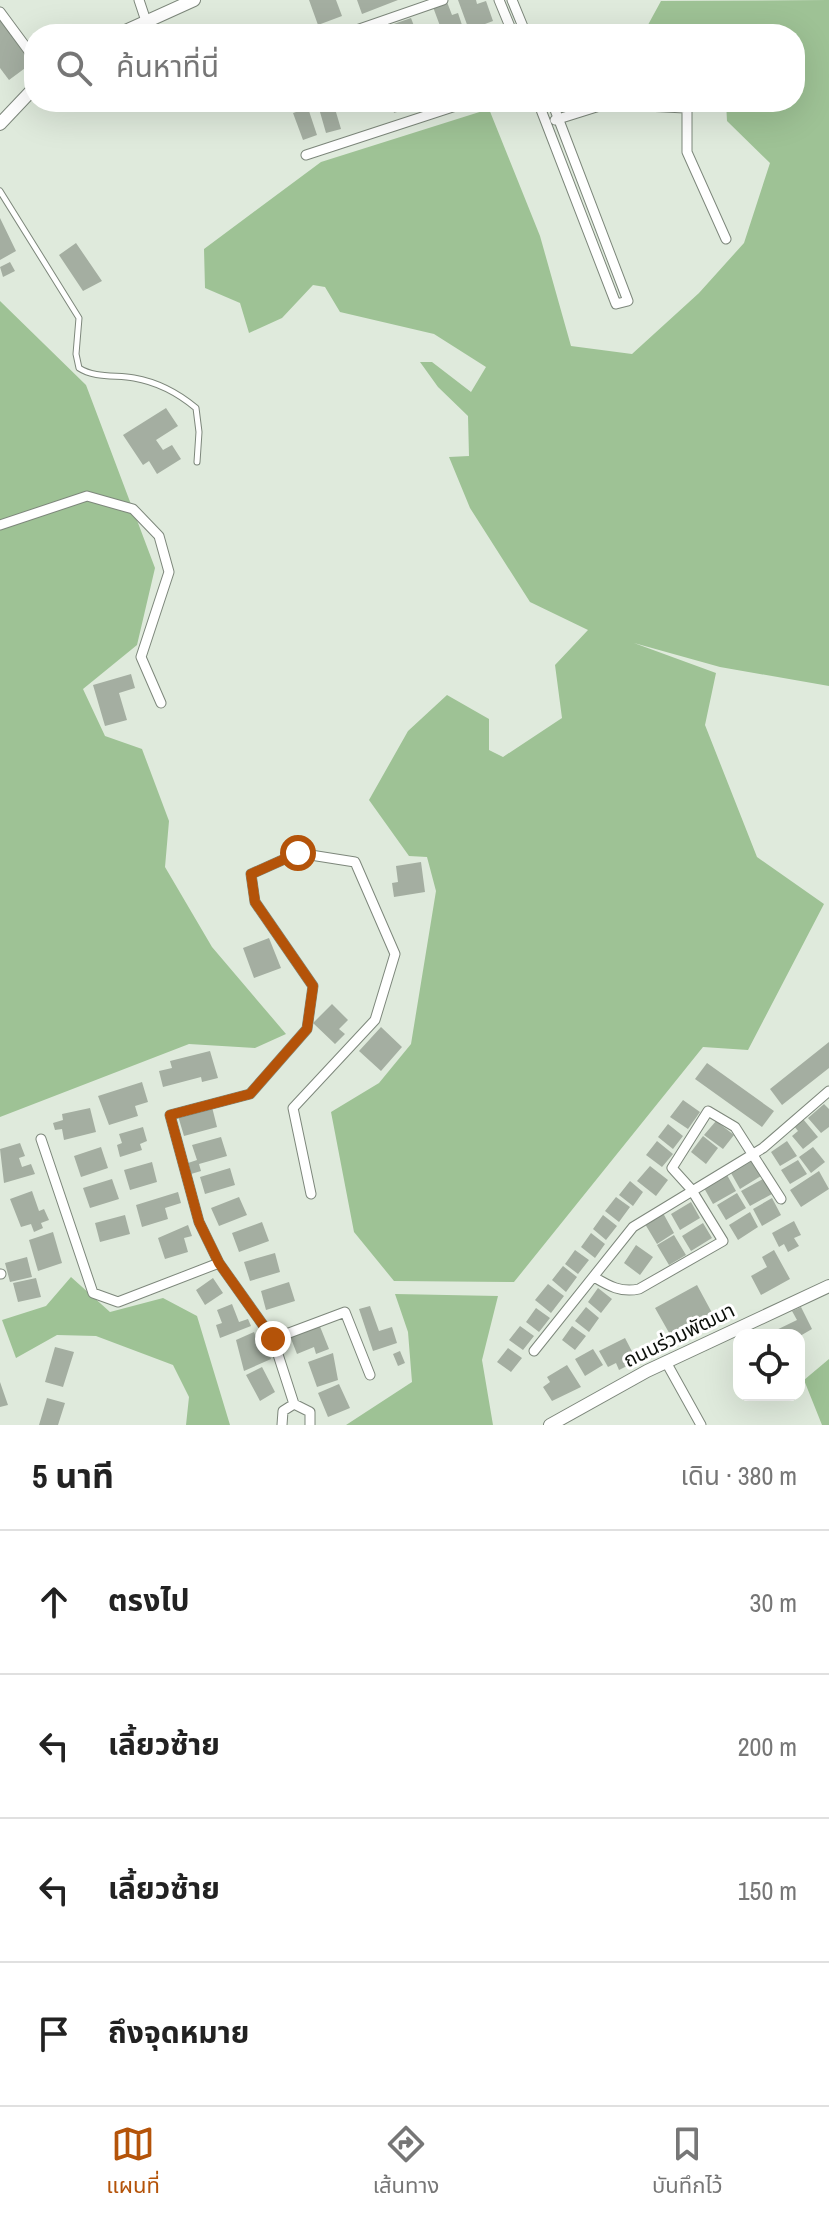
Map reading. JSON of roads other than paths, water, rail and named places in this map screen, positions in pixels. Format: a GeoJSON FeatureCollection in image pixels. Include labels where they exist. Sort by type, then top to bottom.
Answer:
{"type":"FeatureCollection","features":[{"type":"Feature","properties":{"kind":"street"},"geometry":{"type":"LineString","coordinates":[[139,0],[146,21]]}},
{"type":"Feature","properties":{"kind":"street"},"geometry":{"type":"LineString","coordinates":[[140,24],[194,0]]}},
{"type":"Feature","properties":{"kind":"street"},"geometry":{"type":"LineString","coordinates":[[374,24],[443,0]]}},
{"type":"Feature","properties":{"kind":"street"},"geometry":{"type":"LineString","coordinates":[[499,0],[509,24]]}},
{"type":"Feature","properties":{"kind":"street"},"geometry":{"type":"LineString","coordinates":[[512,0],[522,24]]}},
{"type":"Feature","properties":{"kind":"street"},"geometry":{"type":"LineString","coordinates":[[0,12],[24,44]]}},
{"type":"Feature","properties":{"kind":"street"},"geometry":{"type":"LineString","coordinates":[[1,118],[24,97]]}},
{"type":"Feature","properties":{"kind":"street"},"geometry":{"type":"LineString","coordinates":[[306,155],[437,112]]}},
{"type":"Feature","properties":{"kind":"street"},"geometry":{"type":"LineString","coordinates":[[542,112],[616,304],[628,301],[556,112]]}},
{"type":"Feature","properties":{"kind":"street"},"geometry":{"type":"LineString","coordinates":[[546,122],[580,112]]}},
{"type":"Feature","properties":{"kind":"street"},"geometry":{"type":"LineString","coordinates":[[686,112],[687,152],[726,239]]}},
{"type":"Feature","properties":{"kind":"street"},"geometry":{"type":"LineString","coordinates":[[0,525],[87,496],[133,509],[159,536],[169,572],[141,657],[161,703]]}},
{"type":"Feature","properties":{"kind":"street"},"geometry":{"type":"LineString","coordinates":[[310,1425],[310,1412],[294,1404],[273,1339],[219,1263],[199,1222],[170,1115],[250,1094],[307,1029],[313,986],[255,902],[251,874],[298,853],[355,862],[395,954],[375,1020],[293,1108],[311,1194]]}},
{"type":"Feature","properties":{"kind":"street"},"geometry":{"type":"LineString","coordinates":[[534,1351],[633,1227],[753,1152],[828,1095]]}},
{"type":"Feature","properties":{"kind":"street"},"geometry":{"type":"LineString","coordinates":[[594,1277],[627,1292],[639,1289],[723,1241],[691,1189],[672,1168],[708,1111],[735,1127],[781,1199]]}},
{"type":"Feature","properties":{"kind":"street"},"geometry":{"type":"LineString","coordinates":[[41,1139],[93,1293],[118,1302],[219,1263]]}},
{"type":"Feature","properties":{"kind":"street","name":"ถนนร่วมพัฒนา"},"geometry":{"type":"LineString","coordinates":[[550,1425],[666,1362],[829,1286]]}},
{"type":"Feature","properties":{"kind":"street"},"geometry":{"type":"LineString","coordinates":[[273,1339],[345,1312],[370,1375]]}},
{"type":"Feature","properties":{"kind":"street"},"geometry":{"type":"LineString","coordinates":[[666,1362],[701,1425]]}},
{"type":"Feature","properties":{"kind":"street"},"geometry":{"type":"LineString","coordinates":[[282,1425],[283,1411],[294,1404]]}},
{"type":"Feature","properties":{"kind":"lane"},"geometry":{"type":"LineString","coordinates":[[0,191],[79,318],[76,354],[79,368],[96,374],[136,378],[182,396],[196,408],[199,432],[197,462]]}}]}
